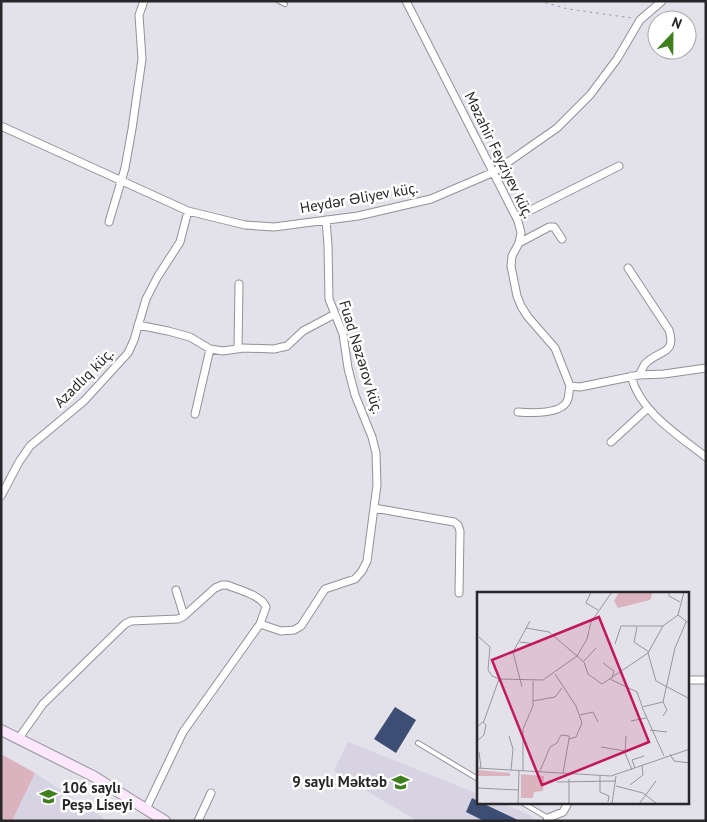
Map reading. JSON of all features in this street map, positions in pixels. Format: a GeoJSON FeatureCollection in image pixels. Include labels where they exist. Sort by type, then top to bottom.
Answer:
{"type":"FeatureCollection","features":[{"type":"Feature","properties":{"kind":"main road"},"geometry":{"type":"LineString","coordinates":[[1,730],[93,776],[165,821]]}},
{"type":"Feature","properties":{"kind":"street"},"geometry":{"type":"LineString","coordinates":[[109,222],[121,180],[130,136],[142,59],[139,15],[144,1]]}},
{"type":"Feature","properties":{"kind":"street","name":"Məzahir Feyziyev küç."},"geometry":{"type":"LineString","coordinates":[[406,1],[517,217],[521,233],[519,243],[512,256],[511,266],[517,296],[528,317],[555,348],[570,386]]}},
{"type":"Feature","properties":{"kind":"street","name":"Heydər Əliyev küç."},"geometry":{"type":"LineString","coordinates":[[1,126],[188,211],[245,225],[274,227],[358,216],[431,199],[494,172],[557,128],[590,95],[616,60],[640,20],[662,1]]}},
{"type":"Feature","properties":{"kind":"street"},"geometry":{"type":"LineString","coordinates":[[517,217],[618,166]]}},
{"type":"Feature","properties":{"kind":"street","name":"Azadlıq küç."},"geometry":{"type":"LineString","coordinates":[[1,496],[30,446],[84,401],[128,353],[134,340],[146,300],[158,276],[180,242],[188,211]]}},
{"type":"Feature","properties":{"kind":"street","name":"Fuad Nəzərov küç."},"geometry":{"type":"LineString","coordinates":[[260,624],[281,631],[294,630],[301,626],[325,589],[355,579],[367,561],[377,485],[376,453],[372,437],[354,395],[343,334],[328,299],[326,220]]}},
{"type":"Feature","properties":{"kind":"street"},"geometry":{"type":"LineString","coordinates":[[519,243],[549,226],[554,227],[562,239]]}},
{"type":"Feature","properties":{"kind":"street"},"geometry":{"type":"LineString","coordinates":[[628,268],[669,330],[672,338],[671,345],[666,351],[645,365],[639,375]]}},
{"type":"Feature","properties":{"kind":"street"},"geometry":{"type":"LineString","coordinates":[[238,349],[239,284]]}},
{"type":"Feature","properties":{"kind":"street"},"geometry":{"type":"LineString","coordinates":[[138,325],[190,337],[210,349],[223,351],[274,349],[287,346],[303,331],[334,314]]}},
{"type":"Feature","properties":{"kind":"street"},"geometry":{"type":"LineString","coordinates":[[195,414],[210,349]]}},
{"type":"Feature","properties":{"kind":"street"},"geometry":{"type":"LineString","coordinates":[[518,412],[536,413],[552,411],[564,405],[568,400],[570,386],[580,387],[631,376],[664,374],[706,368]]}},
{"type":"Feature","properties":{"kind":"street"},"geometry":{"type":"LineString","coordinates":[[631,376],[634,390],[648,408],[706,458]]}},
{"type":"Feature","properties":{"kind":"street"},"geometry":{"type":"LineString","coordinates":[[611,442],[648,408]]}},
{"type":"Feature","properties":{"kind":"street"},"geometry":{"type":"LineString","coordinates":[[374,508],[454,522],[458,525],[460,531],[459,593]]}},
{"type":"Feature","properties":{"kind":"street"},"geometry":{"type":"LineString","coordinates":[[19,738],[43,704],[130,621],[178,619],[184,616],[215,588],[222,585],[227,585],[259,599],[266,607],[260,624],[183,732],[146,809]]}},
{"type":"Feature","properties":{"kind":"street"},"geometry":{"type":"LineString","coordinates":[[176,590],[184,616]]}},
{"type":"Feature","properties":{"kind":"street"},"geometry":{"type":"LineString","coordinates":[[690,680],[706,680]]}},
{"type":"Feature","properties":{"kind":"street"},"geometry":{"type":"LineString","coordinates":[[198,821],[211,793]]}},
{"type":"Feature","properties":{"kind":"street"},"geometry":{"type":"LineString","coordinates":[[547,820],[563,812],[567,804]]}},
{"type":"Feature","properties":{"kind":"lane"},"geometry":{"type":"LineString","coordinates":[[279,1],[286,4]]}},
{"type":"Feature","properties":{"kind":"lane"},"geometry":{"type":"LineString","coordinates":[[418,743],[477,778]]}},
{"type":"Feature","properties":{"kind":"lane"},"geometry":{"type":"LineString","coordinates":[[524,804],[547,820]]}},
{"type":"Feature","properties":{"kind":"path"},"geometry":{"type":"LineString","coordinates":[[539,1],[561,8],[640,20]]}},
{"type":"Feature","properties":{"kind":"shaded area","name":"9 saylı Məktəb"},"geometry":{"type":"Polygon","coordinates":[[[348,742],[477,794],[477,804],[504,804],[530,815],[535,821],[417,821],[334,771],[348,742]]]}},
{"type":"Feature","properties":{"kind":"shaded area"},"geometry":{"type":"Polygon","coordinates":[[[1,754],[35,773],[12,821],[1,821],[1,754]]]}},
{"type":"Feature","properties":{"kind":"shaded area","name":"106 saylı Peşə Liseyi"},"geometry":{"type":"Polygon","coordinates":[[[35,773],[108,821],[12,821],[35,773]]]}},
{"type":"Feature","properties":{"kind":"building"},"geometry":{"type":"Polygon","coordinates":[[[395,707],[416,720],[396,753],[374,739],[395,707]]]}},
{"type":"Feature","properties":{"kind":"building"},"geometry":{"type":"Polygon","coordinates":[[[472,798],[477,800],[477,804],[484,804],[520,821],[484,821],[466,812],[472,798]]]}},
{"type":"Feature","properties":{"kind":"place","name":"9 saylı Məktəb"},"geometry":{"type":"Point","coordinates":[401,782]}},
{"type":"Feature","properties":{"kind":"place","name":"106 saylı Peşə Liseyi"},"geometry":{"type":"Point","coordinates":[48,797]}}]}
